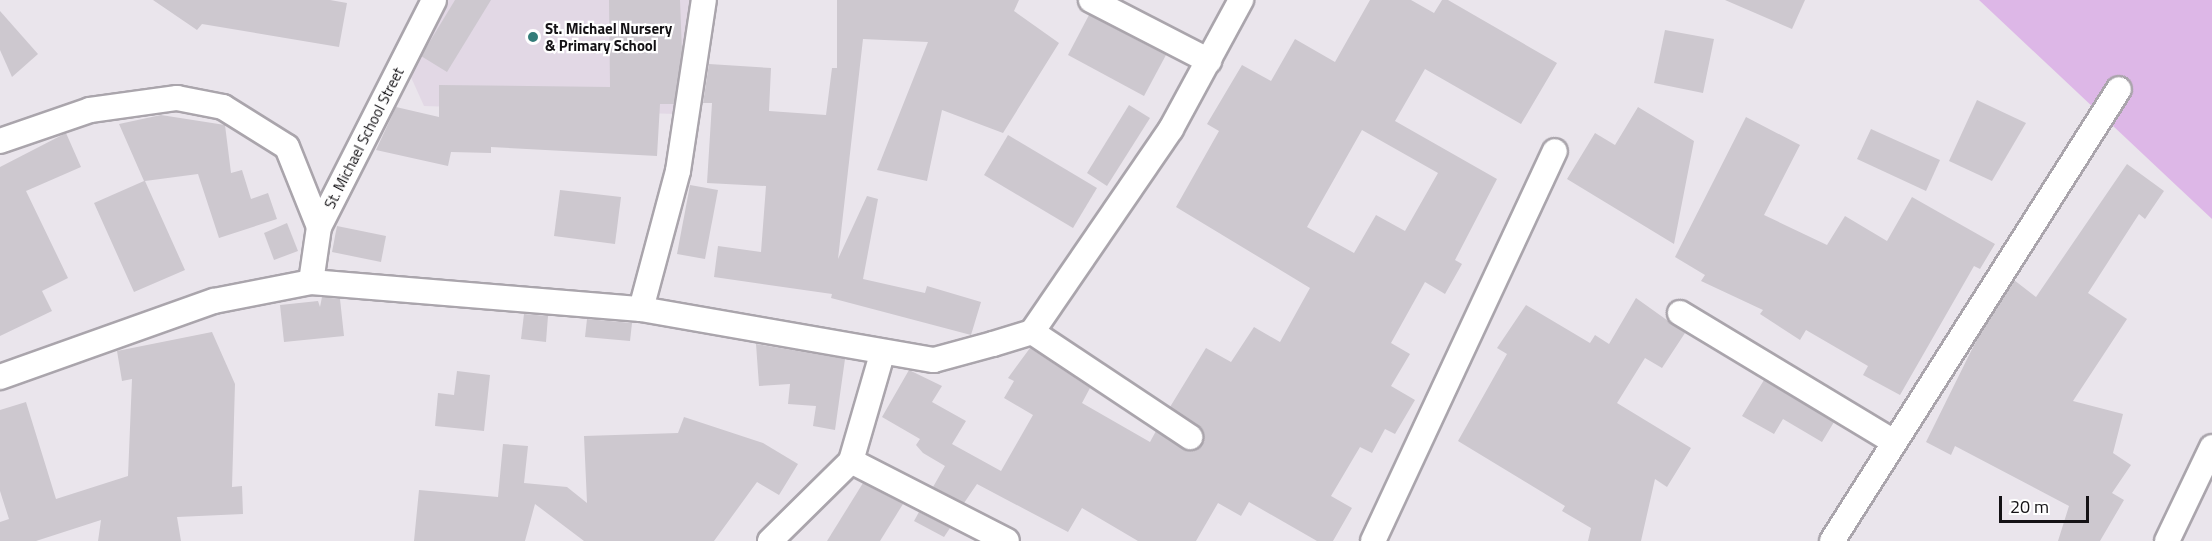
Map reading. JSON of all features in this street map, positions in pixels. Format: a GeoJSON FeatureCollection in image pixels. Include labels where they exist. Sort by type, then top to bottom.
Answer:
{"type":"FeatureCollection","features":[{"type":"Feature","properties":{"kind":"street","name":"St. Michael School Street"},"geometry":{"type":"LineString","coordinates":[[311,282],[318,227],[434,0]]}},
{"type":"Feature","properties":{"kind":"street"},"geometry":{"type":"LineString","coordinates":[[641,309],[678,171],[704,0]]}},
{"type":"Feature","properties":{"kind":"street"},"geometry":{"type":"LineString","coordinates":[[1090,0],[1209,61]]}},
{"type":"Feature","properties":{"kind":"street"},"geometry":{"type":"LineString","coordinates":[[0,377],[214,301],[311,282],[641,309],[882,354],[934,360],[1032,332],[1171,129],[1241,0]]}},
{"type":"Feature","properties":{"kind":"street"},"geometry":{"type":"LineString","coordinates":[[1833,541],[2119,89]]}},
{"type":"Feature","properties":{"kind":"street"},"geometry":{"type":"LineString","coordinates":[[0,141],[90,110],[177,98],[223,107],[287,147],[318,227]]}},
{"type":"Feature","properties":{"kind":"street"},"geometry":{"type":"LineString","coordinates":[[1373,541],[1555,151]]}},
{"type":"Feature","properties":{"kind":"street"},"geometry":{"type":"LineString","coordinates":[[1680,313],[1894,442]]}},
{"type":"Feature","properties":{"kind":"street"},"geometry":{"type":"LineString","coordinates":[[1032,332],[1190,437]]}},
{"type":"Feature","properties":{"kind":"street"},"geometry":{"type":"LineString","coordinates":[[770,541],[852,461],[882,354]]}},
{"type":"Feature","properties":{"kind":"street"},"geometry":{"type":"LineString","coordinates":[[2167,541],[2212,447]]}},
{"type":"Feature","properties":{"kind":"street"},"geometry":{"type":"LineString","coordinates":[[852,461],[1007,541]]}},
{"type":"Feature","properties":{"kind":"shaded area"},"geometry":{"type":"Polygon","coordinates":[[[446,0],[692,0],[676,114],[424,106],[410,75],[446,0]]]}},
{"type":"Feature","properties":{"kind":"shaded area"},"geometry":{"type":"Polygon","coordinates":[[[1979,0],[2212,0],[2212,219],[1979,0]]]}},
{"type":"Feature","properties":{"kind":"building"},"geometry":{"type":"Polygon","coordinates":[[[153,0],[330,0],[347,3],[339,47],[202,24],[197,30],[153,0]]]}},
{"type":"Feature","properties":{"kind":"building"},"geometry":{"type":"Polygon","coordinates":[[[455,0],[491,0],[447,72],[421,56],[455,0]]]}},
{"type":"Feature","properties":{"kind":"building"},"geometry":{"type":"Polygon","coordinates":[[[609,0],[680,0],[682,52],[674,104],[660,104],[657,156],[491,147],[491,153],[451,152],[448,166],[376,150],[396,107],[439,117],[439,85],[610,87],[609,0]]]}},
{"type":"Feature","properties":{"kind":"building"},"geometry":{"type":"Polygon","coordinates":[[[837,0],[1019,0],[1014,11],[1059,43],[1003,133],[942,110],[927,181],[877,170],[928,42],[863,39],[838,259],[867,196],[878,199],[863,279],[925,293],[927,286],[981,302],[971,335],[831,298],[832,294],[714,277],[718,246],[761,252],[766,186],[707,183],[712,103],[703,103],[709,64],[771,68],[769,111],[826,115],[832,68],[837,68],[837,0]]]}},
{"type":"Feature","properties":{"kind":"building"},"geometry":{"type":"Polygon","coordinates":[[[1370,0],[1411,0],[1434,13],[1442,0],[1448,0],[1557,63],[1521,124],[1425,69],[1395,121],[1497,179],[1455,260],[1462,264],[1445,294],[1425,282],[1391,343],[1410,354],[1391,386],[1415,400],[1395,434],[1385,429],[1372,453],[1360,447],[1331,496],[1352,508],[1333,541],[1317,541],[1249,502],[1241,516],[1218,503],[1196,541],[1138,541],[1082,508],[1068,532],[977,484],[964,503],[933,487],[945,466],[923,453],[916,445],[920,439],[882,417],[909,370],[942,386],[932,402],[966,421],[952,444],[1001,471],[1033,415],[1004,398],[1014,381],[1008,378],[1030,348],[1090,388],[1082,403],[1150,442],[1156,431],[1189,451],[1201,445],[1202,430],[1170,407],[1206,348],[1231,362],[1254,327],[1280,342],[1310,288],[1176,207],[1219,131],[1207,124],[1242,65],[1271,81],[1295,39],[1335,62],[1370,0]],[[1362,130],[1307,227],[1354,253],[1376,215],[1405,231],[1438,173],[1362,130]]]}},
{"type":"Feature","properties":{"kind":"building"},"geometry":{"type":"Polygon","coordinates":[[[1725,0],[1805,0],[1792,29],[1725,0]]]}},
{"type":"Feature","properties":{"kind":"building"},"geometry":{"type":"Polygon","coordinates":[[[0,11],[38,54],[12,77],[0,50],[0,11]]]}},
{"type":"Feature","properties":{"kind":"building"},"geometry":{"type":"Polygon","coordinates":[[[1089,15],[1166,55],[1144,96],[1068,55],[1089,15]]]}},
{"type":"Feature","properties":{"kind":"building"},"geometry":{"type":"Polygon","coordinates":[[[1665,30],[1714,39],[1703,93],[1654,83],[1665,30]]]}},
{"type":"Feature","properties":{"kind":"building"},"geometry":{"type":"Polygon","coordinates":[[[1977,100],[2026,123],[1992,181],[1949,161],[1977,100]]]}},
{"type":"Feature","properties":{"kind":"building"},"geometry":{"type":"Polygon","coordinates":[[[1129,105],[1150,118],[1107,186],[1087,173],[1129,105]]]}},
{"type":"Feature","properties":{"kind":"building"},"geometry":{"type":"Polygon","coordinates":[[[1638,107],[1694,141],[1674,244],[1567,179],[1595,133],[1615,145],[1638,107]]]}},
{"type":"Feature","properties":{"kind":"building"},"geometry":{"type":"Polygon","coordinates":[[[161,115],[225,125],[231,173],[242,170],[251,199],[268,193],[277,219],[219,238],[198,174],[145,181],[185,270],[134,292],[94,203],[144,181],[119,124],[161,115]]]}},
{"type":"Feature","properties":{"kind":"building"},"geometry":{"type":"Polygon","coordinates":[[[1746,117],[1800,145],[1764,215],[1827,245],[1845,216],[1887,241],[1912,197],[1995,244],[1980,269],[1974,266],[1900,395],[1863,375],[1868,366],[1806,330],[1800,340],[1760,314],[1763,310],[1701,281],[1705,275],[1675,257],[1746,117]]]}},
{"type":"Feature","properties":{"kind":"building"},"geometry":{"type":"Polygon","coordinates":[[[1871,129],[1940,160],[1926,191],[1857,159],[1871,129]]]}},
{"type":"Feature","properties":{"kind":"building"},"geometry":{"type":"Polygon","coordinates":[[[66,133],[81,167],[26,191],[68,278],[42,291],[52,311],[0,336],[0,167],[66,133]]]}},
{"type":"Feature","properties":{"kind":"building"},"geometry":{"type":"Polygon","coordinates":[[[1008,135],[1097,188],[1073,228],[984,175],[1008,135]]]}},
{"type":"Feature","properties":{"kind":"building"},"geometry":{"type":"Polygon","coordinates":[[[2127,164],[2164,191],[2145,219],[2139,214],[2088,293],[2127,319],[2073,401],[2123,414],[2113,453],[2131,465],[2112,493],[2124,500],[2100,541],[2058,541],[2069,506],[1955,446],[1951,455],[1926,442],[1978,337],[2014,280],[2036,297],[2127,164]]]}},
{"type":"Feature","properties":{"kind":"building"},"geometry":{"type":"Polygon","coordinates":[[[690,185],[718,190],[705,259],[677,254],[690,185]]]}},
{"type":"Feature","properties":{"kind":"building"},"geometry":{"type":"Polygon","coordinates":[[[560,190],[621,197],[615,244],[554,236],[560,190]]]}},
{"type":"Feature","properties":{"kind":"building"},"geometry":{"type":"Polygon","coordinates":[[[287,223],[298,251],[274,260],[264,233],[287,223]]]}},
{"type":"Feature","properties":{"kind":"building"},"geometry":{"type":"Polygon","coordinates":[[[337,226],[386,236],[381,262],[332,252],[337,226]]]}},
{"type":"Feature","properties":{"kind":"building"},"geometry":{"type":"Polygon","coordinates":[[[322,297],[340,299],[344,336],[284,342],[280,305],[318,301],[320,307],[322,297]]]}},
{"type":"Feature","properties":{"kind":"building"},"geometry":{"type":"Polygon","coordinates":[[[1636,298],[1685,333],[1662,368],[1645,358],[1617,403],[1691,448],[1667,487],[1655,479],[1641,541],[1588,541],[1591,528],[1562,511],[1565,506],[1458,441],[1507,354],[1497,348],[1526,305],[1590,343],[1595,335],[1609,344],[1636,298]]]}},
{"type":"Feature","properties":{"kind":"building"},"geometry":{"type":"Polygon","coordinates":[[[524,314],[548,316],[546,342],[521,339],[524,314]]]}},
{"type":"Feature","properties":{"kind":"building"},"geometry":{"type":"Polygon","coordinates":[[[587,319],[632,323],[630,341],[585,337],[587,319]]]}},
{"type":"Feature","properties":{"kind":"building"},"geometry":{"type":"Polygon","coordinates":[[[212,332],[235,384],[232,487],[242,486],[243,514],[177,517],[181,541],[98,541],[101,520],[36,541],[0,541],[0,522],[9,519],[0,491],[0,410],[26,402],[56,499],[128,476],[132,379],[122,381],[117,351],[212,332]]]}},
{"type":"Feature","properties":{"kind":"building"},"geometry":{"type":"Polygon","coordinates":[[[756,344],[845,359],[835,430],[813,426],[816,406],[788,404],[790,384],[759,386],[756,344]]]}},
{"type":"Feature","properties":{"kind":"building"},"geometry":{"type":"Polygon","coordinates":[[[457,371],[490,375],[484,431],[435,426],[438,393],[454,395],[457,371]]]}},
{"type":"Feature","properties":{"kind":"building"},"geometry":{"type":"Polygon","coordinates":[[[1764,380],[1834,422],[1822,442],[1783,419],[1774,434],[1742,416],[1764,380]]]}},
{"type":"Feature","properties":{"kind":"building"},"geometry":{"type":"Polygon","coordinates":[[[684,417],[763,443],[798,464],[779,495],[757,482],[714,541],[584,541],[535,504],[525,541],[414,541],[419,490],[498,497],[503,444],[528,446],[524,483],[567,487],[587,503],[584,436],[678,433],[684,417]]]}},
{"type":"Feature","properties":{"kind":"building"},"geometry":{"type":"Polygon","coordinates":[[[863,483],[903,504],[880,541],[827,541],[863,483]]]}},
{"type":"Feature","properties":{"kind":"building"},"geometry":{"type":"Polygon","coordinates":[[[919,512],[950,528],[944,537],[914,521],[919,512]]]}},
{"type":"Feature","properties":{"kind":"place","name":"St. Michael Nursery & Primary School"},"geometry":{"type":"Point","coordinates":[533,37]}}]}
